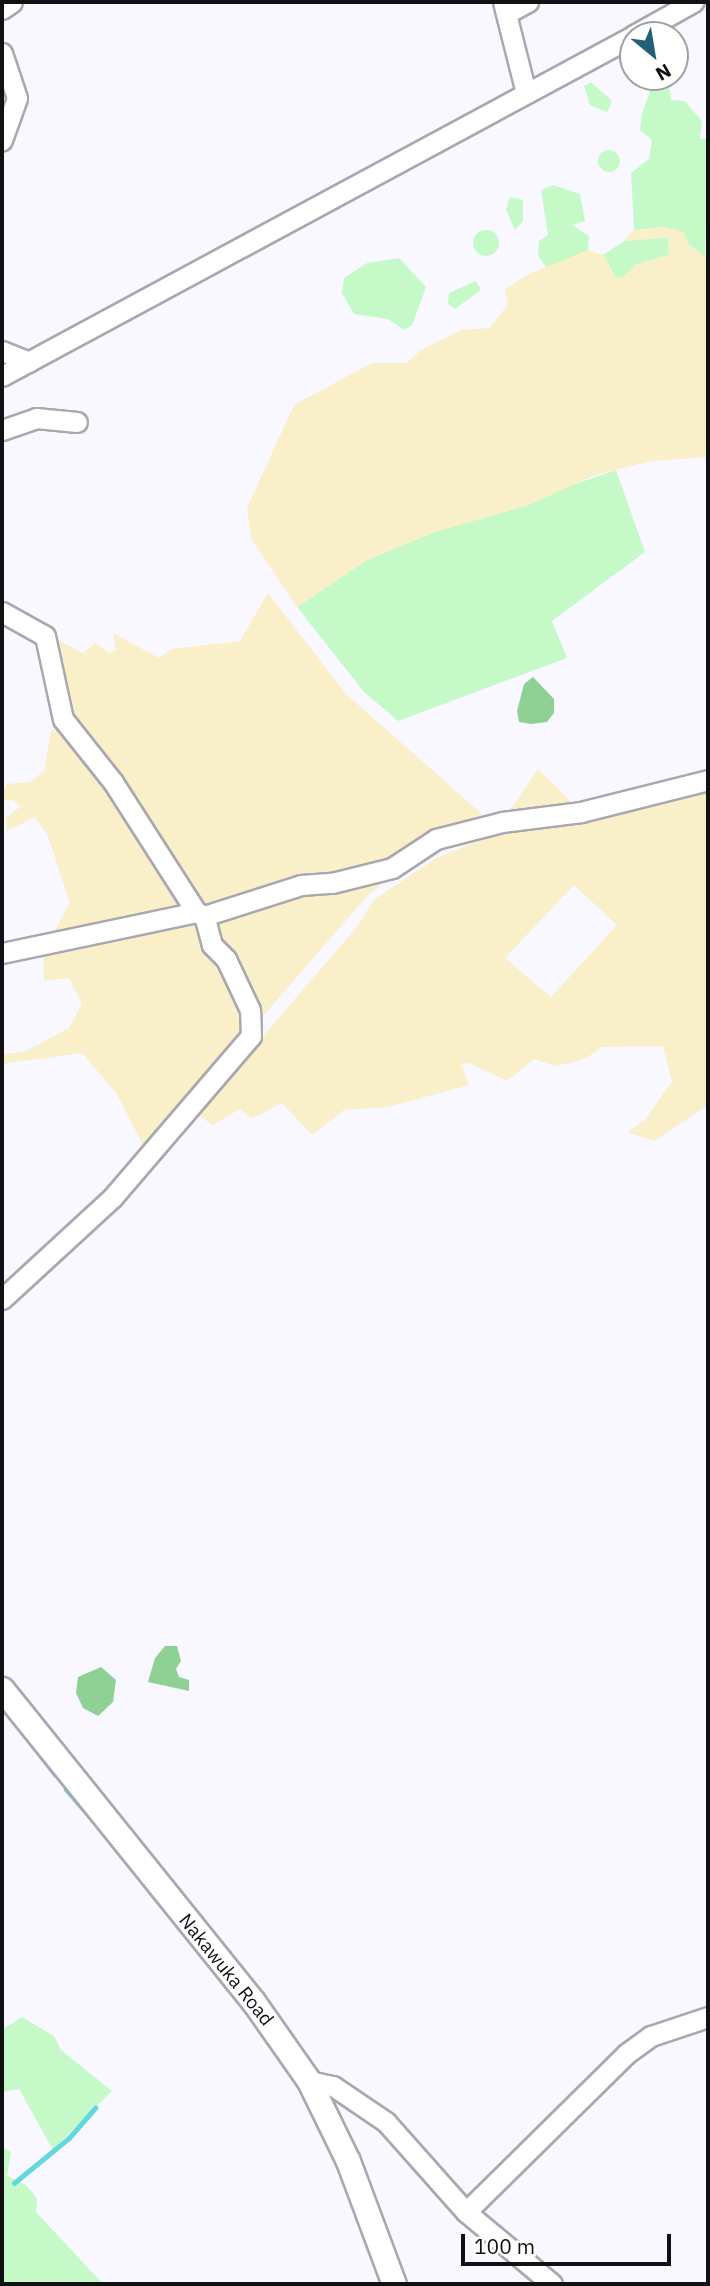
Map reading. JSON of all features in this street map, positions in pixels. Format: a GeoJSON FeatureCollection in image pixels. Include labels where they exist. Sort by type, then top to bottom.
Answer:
{"type":"FeatureCollection","features":[{"type":"Feature","properties":{"kind":"main road","name":"Nakawuka Road"},"geometry":{"type":"LineString","coordinates":[[2,1689],[253,2001],[309,2081],[348,2161],[394,2284]]}},
{"type":"Feature","properties":{"kind":"street"},"geometry":{"type":"LineString","coordinates":[[2,9],[12,2]]}},
{"type":"Feature","properties":{"kind":"street"},"geometry":{"type":"LineString","coordinates":[[526,93],[505,7],[527,2]]}},
{"type":"Feature","properties":{"kind":"street"},"geometry":{"type":"LineString","coordinates":[[659,21],[693,2]]}},
{"type":"Feature","properties":{"kind":"street"},"geometry":{"type":"LineString","coordinates":[[29,362],[2,353],[2,373],[29,362],[619,43]]}},
{"type":"Feature","properties":{"kind":"street"},"geometry":{"type":"LineString","coordinates":[[2,53],[17,98],[3,134]]}},
{"type":"Feature","properties":{"kind":"street"},"geometry":{"type":"LineString","coordinates":[[2,430],[36,418],[77,422]]}},
{"type":"Feature","properties":{"kind":"street"},"geometry":{"type":"LineString","coordinates":[[2,612],[45,636],[63,719],[113,782],[200,914],[212,945],[226,959],[250,1010],[251,1036],[112,1198],[2,1299]]}},
{"type":"Feature","properties":{"kind":"street"},"geometry":{"type":"LineString","coordinates":[[2,953],[200,914],[301,885],[332,883],[392,868],[436,839],[502,822],[581,812],[708,780]]}},
{"type":"Feature","properties":{"kind":"street"},"geometry":{"type":"LineString","coordinates":[[466,2212],[626,2054],[651,2036],[708,2017]]}},
{"type":"Feature","properties":{"kind":"street"},"geometry":{"type":"LineString","coordinates":[[309,2081],[333,2086],[386,2122],[466,2212],[552,2284]]}},
{"type":"Feature","properties":{"kind":"green space"},"geometry":{"type":"Polygon","coordinates":[[[591,82],[612,101],[607,112],[590,105],[584,86],[591,82]]]}},
{"type":"Feature","properties":{"kind":"green space"},"geometry":{"type":"Polygon","coordinates":[[[650,91],[670,91],[671,100],[685,101],[702,121],[700,139],[708,139],[705,257],[665,227],[634,230],[631,173],[649,159],[652,140],[640,130],[650,91]]]}},
{"type":"Feature","properties":{"kind":"green space"},"geometry":{"type":"Polygon","coordinates":[[[609,150],[617,153],[620,161],[617,169],[609,172],[601,169],[598,161],[601,153],[609,150]]]}},
{"type":"Feature","properties":{"kind":"green space"},"geometry":{"type":"Polygon","coordinates":[[[553,185],[580,194],[585,221],[572,225],[589,236],[588,250],[547,268],[538,256],[539,241],[548,235],[541,190],[553,185]]]}},
{"type":"Feature","properties":{"kind":"green space"},"geometry":{"type":"Polygon","coordinates":[[[510,197],[523,200],[523,221],[515,230],[506,209],[510,197]]]}},
{"type":"Feature","properties":{"kind":"green space"},"geometry":{"type":"Polygon","coordinates":[[[486,230],[495,234],[499,243],[495,252],[486,256],[477,252],[473,243],[477,234],[486,230]]]}},
{"type":"Feature","properties":{"kind":"green space"},"geometry":{"type":"Polygon","coordinates":[[[668,237],[669,255],[637,264],[623,277],[616,278],[603,255],[624,241],[668,237]]]}},
{"type":"Feature","properties":{"kind":"green space"},"geometry":{"type":"Polygon","coordinates":[[[399,258],[426,287],[412,325],[404,330],[388,319],[354,314],[342,293],[344,278],[367,263],[399,258]]]}},
{"type":"Feature","properties":{"kind":"green space"},"geometry":{"type":"Polygon","coordinates":[[[476,281],[481,290],[455,309],[448,304],[449,293],[476,281]]]}},
{"type":"Feature","properties":{"kind":"green space"},"geometry":{"type":"Polygon","coordinates":[[[616,470],[645,552],[552,621],[567,658],[398,721],[364,692],[297,607],[367,560],[432,533],[616,470]]]}},
{"type":"Feature","properties":{"kind":"green space"},"geometry":{"type":"Polygon","coordinates":[[[533,677],[554,699],[554,713],[547,722],[519,722],[517,711],[524,684],[533,677]]]}},
{"type":"Feature","properties":{"kind":"green space"},"geometry":{"type":"Polygon","coordinates":[[[165,1646],[177,1646],[181,1661],[176,1669],[179,1677],[189,1680],[189,1691],[148,1682],[155,1658],[165,1646]]]}},
{"type":"Feature","properties":{"kind":"green space"},"geometry":{"type":"Polygon","coordinates":[[[101,1667],[116,1680],[113,1702],[98,1716],[83,1708],[76,1693],[78,1677],[101,1667]]]}},
{"type":"Feature","properties":{"kind":"green space"},"geometry":{"type":"Polygon","coordinates":[[[22,2017],[54,2036],[61,2050],[112,2091],[53,2150],[19,2089],[2,2092],[2,2030],[22,2017]]]}},
{"type":"Feature","properties":{"kind":"green space"},"geometry":{"type":"Polygon","coordinates":[[[2,2147],[11,2152],[7,2176],[26,2185],[37,2198],[36,2212],[103,2284],[2,2284],[2,2147]]]}},
{"type":"Feature","properties":{"kind":"sand"},"geometry":{"type":"Polygon","coordinates":[[[665,227],[684,232],[689,246],[708,259],[708,457],[652,461],[595,475],[529,505],[432,533],[367,560],[297,607],[251,538],[247,508],[294,405],[372,363],[407,363],[421,350],[461,330],[490,328],[508,304],[505,289],[529,274],[588,250],[603,255],[616,278],[623,277],[637,264],[669,255],[668,237],[624,241],[634,230],[665,227]]]}},
{"type":"Feature","properties":{"kind":"sand"},"geometry":{"type":"Polygon","coordinates":[[[268,593],[346,694],[482,814],[481,824],[428,847],[368,895],[146,1151],[117,1094],[82,1053],[2,1064],[2,1054],[24,1052],[69,1028],[82,1004],[69,978],[44,981],[43,952],[70,903],[48,836],[35,817],[7,831],[6,818],[21,806],[13,800],[2,801],[2,794],[7,784],[30,782],[44,771],[51,731],[59,725],[52,637],[83,653],[95,643],[109,653],[116,650],[113,633],[159,658],[171,649],[240,641],[268,593]]]}},
{"type":"Feature","properties":{"kind":"sand"},"geometry":{"type":"Polygon","coordinates":[[[538,769],[578,809],[507,815],[538,769]]]}},
{"type":"Feature","properties":{"kind":"sand"},"geometry":{"type":"Polygon","coordinates":[[[708,793],[708,1105],[654,1141],[627,1132],[645,1120],[672,1081],[663,1046],[602,1047],[585,1059],[555,1066],[534,1059],[507,1081],[469,1063],[461,1064],[469,1085],[388,1107],[344,1110],[312,1135],[282,1103],[251,1119],[240,1109],[213,1125],[196,1114],[356,928],[374,900],[436,858],[506,830],[583,824],[708,793]],[[574,885],[505,958],[551,997],[617,925],[574,885]]]}},
{"type":"Feature","properties":{"kind":"waterway"},"geometry":{"type":"LineString","coordinates":[[26,1736],[55,1774]]}},
{"type":"Feature","properties":{"kind":"waterway"},"geometry":{"type":"LineString","coordinates":[[66,1789],[93,1820]]}},
{"type":"Feature","properties":{"kind":"waterway"},"geometry":{"type":"LineString","coordinates":[[14,2183],[69,2138],[95,2108]]}}]}
